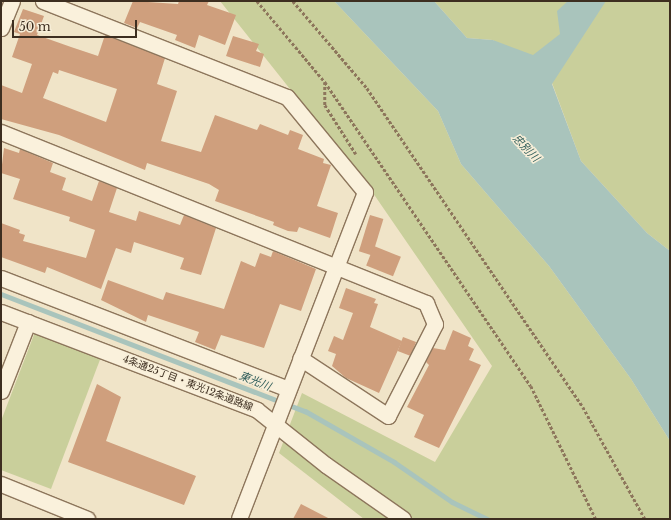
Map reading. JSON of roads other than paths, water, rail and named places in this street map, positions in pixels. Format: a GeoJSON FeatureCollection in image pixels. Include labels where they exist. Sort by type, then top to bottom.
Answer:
{"type":"FeatureCollection","features":[{"type":"Feature","properties":{"kind":"street"},"geometry":{"type":"LineString","coordinates":[[1,28],[12,1]]}},
{"type":"Feature","properties":{"kind":"street"},"geometry":{"type":"LineString","coordinates":[[43,1],[287,97],[365,192],[239,519]]}},
{"type":"Feature","properties":{"kind":"street"},"geometry":{"type":"LineString","coordinates":[[1,132],[426,303],[435,324],[388,416],[300,358]]}},
{"type":"Feature","properties":{"kind":"street"},"geometry":{"type":"LineString","coordinates":[[1,278],[287,392]]}},
{"type":"Feature","properties":{"kind":"street","name":"4条通25丁目・東光12条道路線"},"geometry":{"type":"LineString","coordinates":[[1,312],[278,417],[326,465],[403,519]]}},
{"type":"Feature","properties":{"kind":"street"},"geometry":{"type":"LineString","coordinates":[[1,391],[28,322]]}},
{"type":"Feature","properties":{"kind":"street"},"geometry":{"type":"LineString","coordinates":[[1,484],[87,519]]}},
{"type":"Feature","properties":{"kind":"water","name":"忠別川"},"geometry":{"type":"Polygon","coordinates":[[[334,1],[434,1],[467,38],[493,40],[533,55],[560,34],[557,11],[568,1],[606,1],[552,84],[581,161],[647,233],[670,251],[670,441],[631,379],[549,266],[461,164],[438,111],[334,1]]]}},
{"type":"Feature","properties":{"kind":"waterway","name":"東光川"},"geometry":{"type":"LineString","coordinates":[[1,294],[305,411],[394,462],[452,502],[487,519]]}}]}
